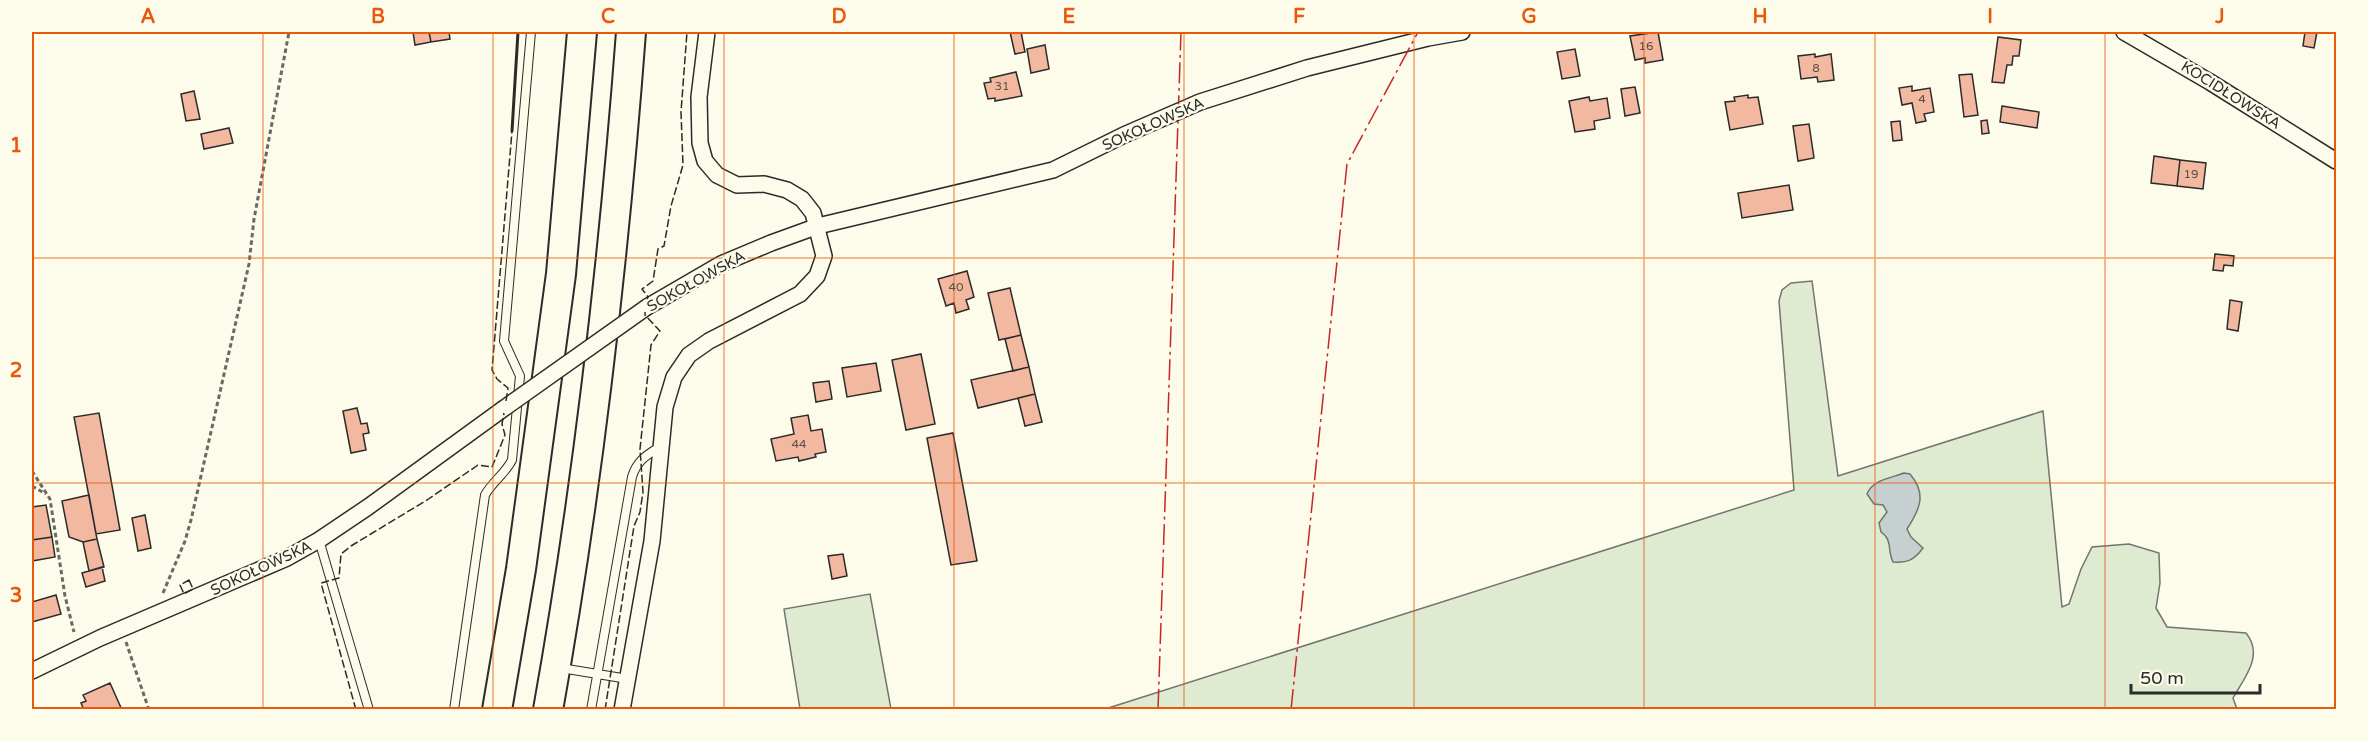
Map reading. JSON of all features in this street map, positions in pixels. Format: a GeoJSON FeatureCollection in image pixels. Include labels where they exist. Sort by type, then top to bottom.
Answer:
{"type":"FeatureCollection","features":[{"type":"Feature","properties":{"kind":"highway"},"geometry":{"type":"LineString","coordinates":[[497,710],[521,569],[561,274],[582,32]]}},
{"type":"Feature","properties":{"kind":"highway"},"geometry":{"type":"LineString","coordinates":[[548,710],[600,351],[631,32]]}},
{"type":"Feature","properties":{"kind":"street"},"geometry":{"type":"LineString","coordinates":[[622,710],[652,542],[665,407],[674,377],[689,355],[709,341],[800,294],[817,276],[824,256],[813,213],[802,199],[788,190],[764,184],[737,185],[717,175],[705,161],[700,143],[699,97],[707,32]]}},
{"type":"Feature","properties":{"kind":"street","name":"SOKOŁOWSKA"},"geometry":{"type":"LineString","coordinates":[[32,671],[153,615],[255,573],[319,540],[647,307],[721,264],[818,226],[1053,170],[1124,135],[1200,102],[1317,65],[1462,32]]}},
{"type":"Feature","properties":{"kind":"street","name":"KOCIDŁOWSKA"},"geometry":{"type":"LineString","coordinates":[[2124,32],[2211,82],[2337,161]]}},
{"type":"Feature","properties":{"kind":"lane"},"geometry":{"type":"LineString","coordinates":[[454,710],[485,495],[512,460],[520,376],[504,341],[531,32]]}},
{"type":"Feature","properties":{"kind":"lane"},"geometry":{"type":"LineString","coordinates":[[591,710],[632,477],[635,467],[642,458],[662,446]]}},
{"type":"Feature","properties":{"kind":"lane"},"geometry":{"type":"LineString","coordinates":[[319,540],[369,710]]}},
{"type":"Feature","properties":{"kind":"lane"},"geometry":{"type":"LineString","coordinates":[[556,667],[628,679]]}},
{"type":"Feature","properties":{"kind":"path"},"geometry":{"type":"LineString","coordinates":[[153,615],[185,541],[202,477],[219,391],[249,264],[256,208],[289,32]]}},
{"type":"Feature","properties":{"kind":"path"},"geometry":{"type":"LineString","coordinates":[[32,471],[51,499],[65,596],[78,649]]}},
{"type":"Feature","properties":{"kind":"path"},"geometry":{"type":"LineString","coordinates":[[32,486],[48,495]]}},
{"type":"Feature","properties":{"kind":"path"},"geometry":{"type":"LineString","coordinates":[[122,629],[149,710]]}},
{"type":"Feature","properties":{"kind":"green space"},"geometry":{"type":"Polygon","coordinates":[[[1812,281],[1838,476],[2043,411],[2062,607],[2069,604],[2081,569],[2092,547],[2129,544],[2159,553],[2160,583],[2156,608],[2167,627],[2246,633],[2251,641],[2253,658],[2251,666],[2233,698],[2237,709],[1102,710],[1794,490],[1779,301],[1782,290],[1791,283],[1812,281]]]}},
{"type":"Feature","properties":{"kind":"green space"},"geometry":{"type":"Polygon","coordinates":[[[870,594],[891,709],[800,709],[784,609],[870,594]]]}},
{"type":"Feature","properties":{"kind":"shaded area"},"geometry":{"type":"Polygon","coordinates":[[[1904,473],[1910,474],[1919,488],[1920,502],[1907,529],[1911,537],[1923,548],[1910,560],[1893,562],[1887,538],[1881,532],[1879,523],[1887,512],[1883,505],[1874,504],[1867,494],[1869,489],[1877,483],[1904,473]]]}},
{"type":"Feature","properties":{"kind":"building"},"geometry":{"type":"Polygon","coordinates":[[[413,32],[429,32],[431,42],[415,45],[413,32]]]}},
{"type":"Feature","properties":{"kind":"building"},"geometry":{"type":"Polygon","coordinates":[[[429,32],[449,32],[450,39],[431,42],[429,32]]]}},
{"type":"Feature","properties":{"kind":"building"},"geometry":{"type":"Polygon","coordinates":[[[1010,32],[1021,32],[1025,52],[1015,54],[1010,32]]]}},
{"type":"Feature","properties":{"kind":"building"},"geometry":{"type":"Polygon","coordinates":[[[1658,32],[1663,60],[1645,63],[1645,58],[1635,60],[1630,36],[1658,32]]]}},
{"type":"Feature","properties":{"kind":"building"},"geometry":{"type":"Polygon","coordinates":[[[2305,32],[2317,32],[2314,48],[2303,46],[2305,32]]]}},
{"type":"Feature","properties":{"kind":"building"},"geometry":{"type":"Polygon","coordinates":[[[1998,37],[2021,40],[2019,56],[2013,56],[2012,65],[2007,65],[2004,83],[1992,82],[1998,37]]]}},
{"type":"Feature","properties":{"kind":"building"},"geometry":{"type":"Polygon","coordinates":[[[1045,45],[1049,69],[1031,73],[1027,49],[1045,45]]]}},
{"type":"Feature","properties":{"kind":"building"},"geometry":{"type":"Polygon","coordinates":[[[1575,49],[1580,76],[1562,79],[1557,52],[1575,49]]]}},
{"type":"Feature","properties":{"kind":"building"},"geometry":{"type":"Polygon","coordinates":[[[1815,54],[1815,57],[1831,54],[1834,80],[1818,82],[1817,77],[1801,79],[1798,56],[1815,54]]]}},
{"type":"Feature","properties":{"kind":"building"},"geometry":{"type":"Polygon","coordinates":[[[1016,72],[1022,96],[995,101],[995,98],[988,99],[984,83],[991,82],[990,78],[1016,72]]]}},
{"type":"Feature","properties":{"kind":"building"},"geometry":{"type":"Polygon","coordinates":[[[1972,74],[1978,115],[1964,117],[1959,75],[1972,74]]]}},
{"type":"Feature","properties":{"kind":"building"},"geometry":{"type":"Polygon","coordinates":[[[1912,86],[1912,91],[1930,88],[1934,112],[1924,114],[1926,121],[1916,123],[1912,103],[1902,105],[1899,88],[1912,86]]]}},
{"type":"Feature","properties":{"kind":"building"},"geometry":{"type":"Polygon","coordinates":[[[1635,87],[1640,113],[1625,116],[1621,89],[1635,87]]]}},
{"type":"Feature","properties":{"kind":"building"},"geometry":{"type":"Polygon","coordinates":[[[194,91],[200,119],[186,121],[181,94],[194,91]]]}},
{"type":"Feature","properties":{"kind":"building"},"geometry":{"type":"Polygon","coordinates":[[[1748,95],[1748,98],[1758,97],[1763,124],[1730,130],[1725,102],[1735,101],[1734,97],[1748,95]]]}},
{"type":"Feature","properties":{"kind":"building"},"geometry":{"type":"Polygon","coordinates":[[[1589,97],[1590,101],[1607,98],[1610,118],[1594,121],[1595,129],[1575,132],[1569,101],[1589,97]]]}},
{"type":"Feature","properties":{"kind":"building"},"geometry":{"type":"Polygon","coordinates":[[[2002,106],[2039,112],[2037,128],[2000,122],[2002,106]]]}},
{"type":"Feature","properties":{"kind":"building"},"geometry":{"type":"Polygon","coordinates":[[[1987,120],[1989,133],[1982,134],[1981,121],[1987,120]]]}},
{"type":"Feature","properties":{"kind":"building"},"geometry":{"type":"Polygon","coordinates":[[[1900,121],[1902,140],[1893,141],[1891,122],[1900,121]]]}},
{"type":"Feature","properties":{"kind":"building"},"geometry":{"type":"Polygon","coordinates":[[[1809,124],[1814,158],[1798,161],[1793,126],[1809,124]]]}},
{"type":"Feature","properties":{"kind":"building"},"geometry":{"type":"Polygon","coordinates":[[[229,128],[233,143],[204,149],[201,134],[229,128]]]}},
{"type":"Feature","properties":{"kind":"building"},"geometry":{"type":"Polygon","coordinates":[[[2154,156],[2180,160],[2177,186],[2151,183],[2154,156]]]}},
{"type":"Feature","properties":{"kind":"building"},"geometry":{"type":"Polygon","coordinates":[[[2180,160],[2206,163],[2203,189],[2177,186],[2180,160]]]}},
{"type":"Feature","properties":{"kind":"building"},"geometry":{"type":"Polygon","coordinates":[[[1789,185],[1793,210],[1742,218],[1738,193],[1789,185]]]}},
{"type":"Feature","properties":{"kind":"building"},"geometry":{"type":"Polygon","coordinates":[[[2215,254],[2234,256],[2233,266],[2224,265],[2223,271],[2213,270],[2215,254]]]}},
{"type":"Feature","properties":{"kind":"building"},"geometry":{"type":"Polygon","coordinates":[[[967,271],[974,297],[966,300],[969,309],[956,313],[954,303],[946,306],[938,279],[967,271]]]}},
{"type":"Feature","properties":{"kind":"building"},"geometry":{"type":"Polygon","coordinates":[[[1010,288],[1021,335],[999,340],[988,293],[1010,288]]]}},
{"type":"Feature","properties":{"kind":"building"},"geometry":{"type":"Polygon","coordinates":[[[2230,300],[2242,302],[2238,331],[2227,329],[2230,300]]]}},
{"type":"Feature","properties":{"kind":"building"},"geometry":{"type":"Polygon","coordinates":[[[1021,335],[1029,367],[1013,371],[1005,339],[1021,335]]]}},
{"type":"Feature","properties":{"kind":"building"},"geometry":{"type":"Polygon","coordinates":[[[921,354],[935,424],[906,430],[892,360],[921,354]]]}},
{"type":"Feature","properties":{"kind":"building"},"geometry":{"type":"Polygon","coordinates":[[[876,363],[881,391],[847,397],[842,368],[876,363]]]}},
{"type":"Feature","properties":{"kind":"building"},"geometry":{"type":"Polygon","coordinates":[[[1029,367],[1035,394],[978,408],[971,380],[1029,367]]]}},
{"type":"Feature","properties":{"kind":"building"},"geometry":{"type":"Polygon","coordinates":[[[829,381],[832,399],[816,402],[813,383],[829,381]]]}},
{"type":"Feature","properties":{"kind":"building"},"geometry":{"type":"Polygon","coordinates":[[[1035,394],[1042,422],[1025,426],[1018,398],[1035,394]]]}},
{"type":"Feature","properties":{"kind":"building"},"geometry":{"type":"Polygon","coordinates":[[[357,408],[361,424],[367,423],[369,433],[363,434],[366,450],[351,453],[343,411],[357,408]]]}},
{"type":"Feature","properties":{"kind":"building"},"geometry":{"type":"Polygon","coordinates":[[[99,413],[120,530],[96,534],[74,417],[99,413]]]}},
{"type":"Feature","properties":{"kind":"building"},"geometry":{"type":"Polygon","coordinates":[[[808,415],[811,431],[822,429],[826,452],[799,461],[798,457],[776,461],[771,439],[794,434],[791,418],[808,415]]]}},
{"type":"Feature","properties":{"kind":"building"},"geometry":{"type":"Polygon","coordinates":[[[953,433],[977,561],[951,565],[927,438],[953,433]]]}},
{"type":"Feature","properties":{"kind":"building"},"geometry":{"type":"Polygon","coordinates":[[[89,495],[97,539],[83,542],[69,537],[62,501],[89,495]]]}},
{"type":"Feature","properties":{"kind":"building"},"geometry":{"type":"Polygon","coordinates":[[[46,505],[52,537],[32,540],[32,507],[46,505]]]}},
{"type":"Feature","properties":{"kind":"building"},"geometry":{"type":"Polygon","coordinates":[[[145,515],[151,548],[138,551],[132,518],[145,515]]]}},
{"type":"Feature","properties":{"kind":"building"},"geometry":{"type":"Polygon","coordinates":[[[52,537],[55,557],[32,561],[32,540],[52,537]]]}},
{"type":"Feature","properties":{"kind":"building"},"geometry":{"type":"Polygon","coordinates":[[[97,539],[104,567],[89,571],[83,542],[97,539]]]}},
{"type":"Feature","properties":{"kind":"building"},"geometry":{"type":"Polygon","coordinates":[[[843,554],[847,576],[832,579],[828,556],[843,554]]]}},
{"type":"Feature","properties":{"kind":"building"},"geometry":{"type":"Polygon","coordinates":[[[102,567],[105,581],[86,587],[82,573],[102,567]]]}},
{"type":"Feature","properties":{"kind":"building"},"geometry":{"type":"Polygon","coordinates":[[[56,595],[61,614],[32,622],[32,602],[56,595]]]}},
{"type":"Feature","properties":{"kind":"building"},"geometry":{"type":"Polygon","coordinates":[[[110,683],[122,710],[84,710],[81,703],[86,701],[83,695],[110,683]]]}},
{"type":"Feature","properties":{"kind":"fence"},"geometry":{"type":"LineString","coordinates":[[647,303],[648,297],[642,289],[653,281],[658,249],[664,246],[671,206],[683,165],[681,112],[687,32]]}},
{"type":"Feature","properties":{"kind":"fence"},"geometry":{"type":"LineString","coordinates":[[506,401],[508,388],[497,379],[492,370],[512,131]]}},
{"type":"Feature","properties":{"kind":"fence"},"geometry":{"type":"LineString","coordinates":[[605,710],[634,526],[640,512],[643,492],[640,449],[651,345],[660,331],[645,315],[645,312]]}},
{"type":"Feature","properties":{"kind":"fence"},"geometry":{"type":"LineString","coordinates":[[356,710],[321,583],[339,578],[341,554],[351,546],[427,500],[478,465],[492,467],[505,435],[502,424],[504,413]]}},
{"type":"Feature","properties":{"kind":"fence"},"geometry":{"type":"LineString","coordinates":[[189,580],[193,589],[184,594],[180,585],[189,580]]}},
{"type":"Feature","properties":{"kind":"wall"},"geometry":{"type":"LineString","coordinates":[[512,131],[518,32]]}},
{"type":"Feature","properties":{"kind":"power"},"geometry":{"type":"LineString","coordinates":[[1158,710],[1181,32]]}},
{"type":"Feature","properties":{"kind":"power"},"geometry":{"type":"LineString","coordinates":[[1291,710],[1347,164],[1418,32]]}}]}
